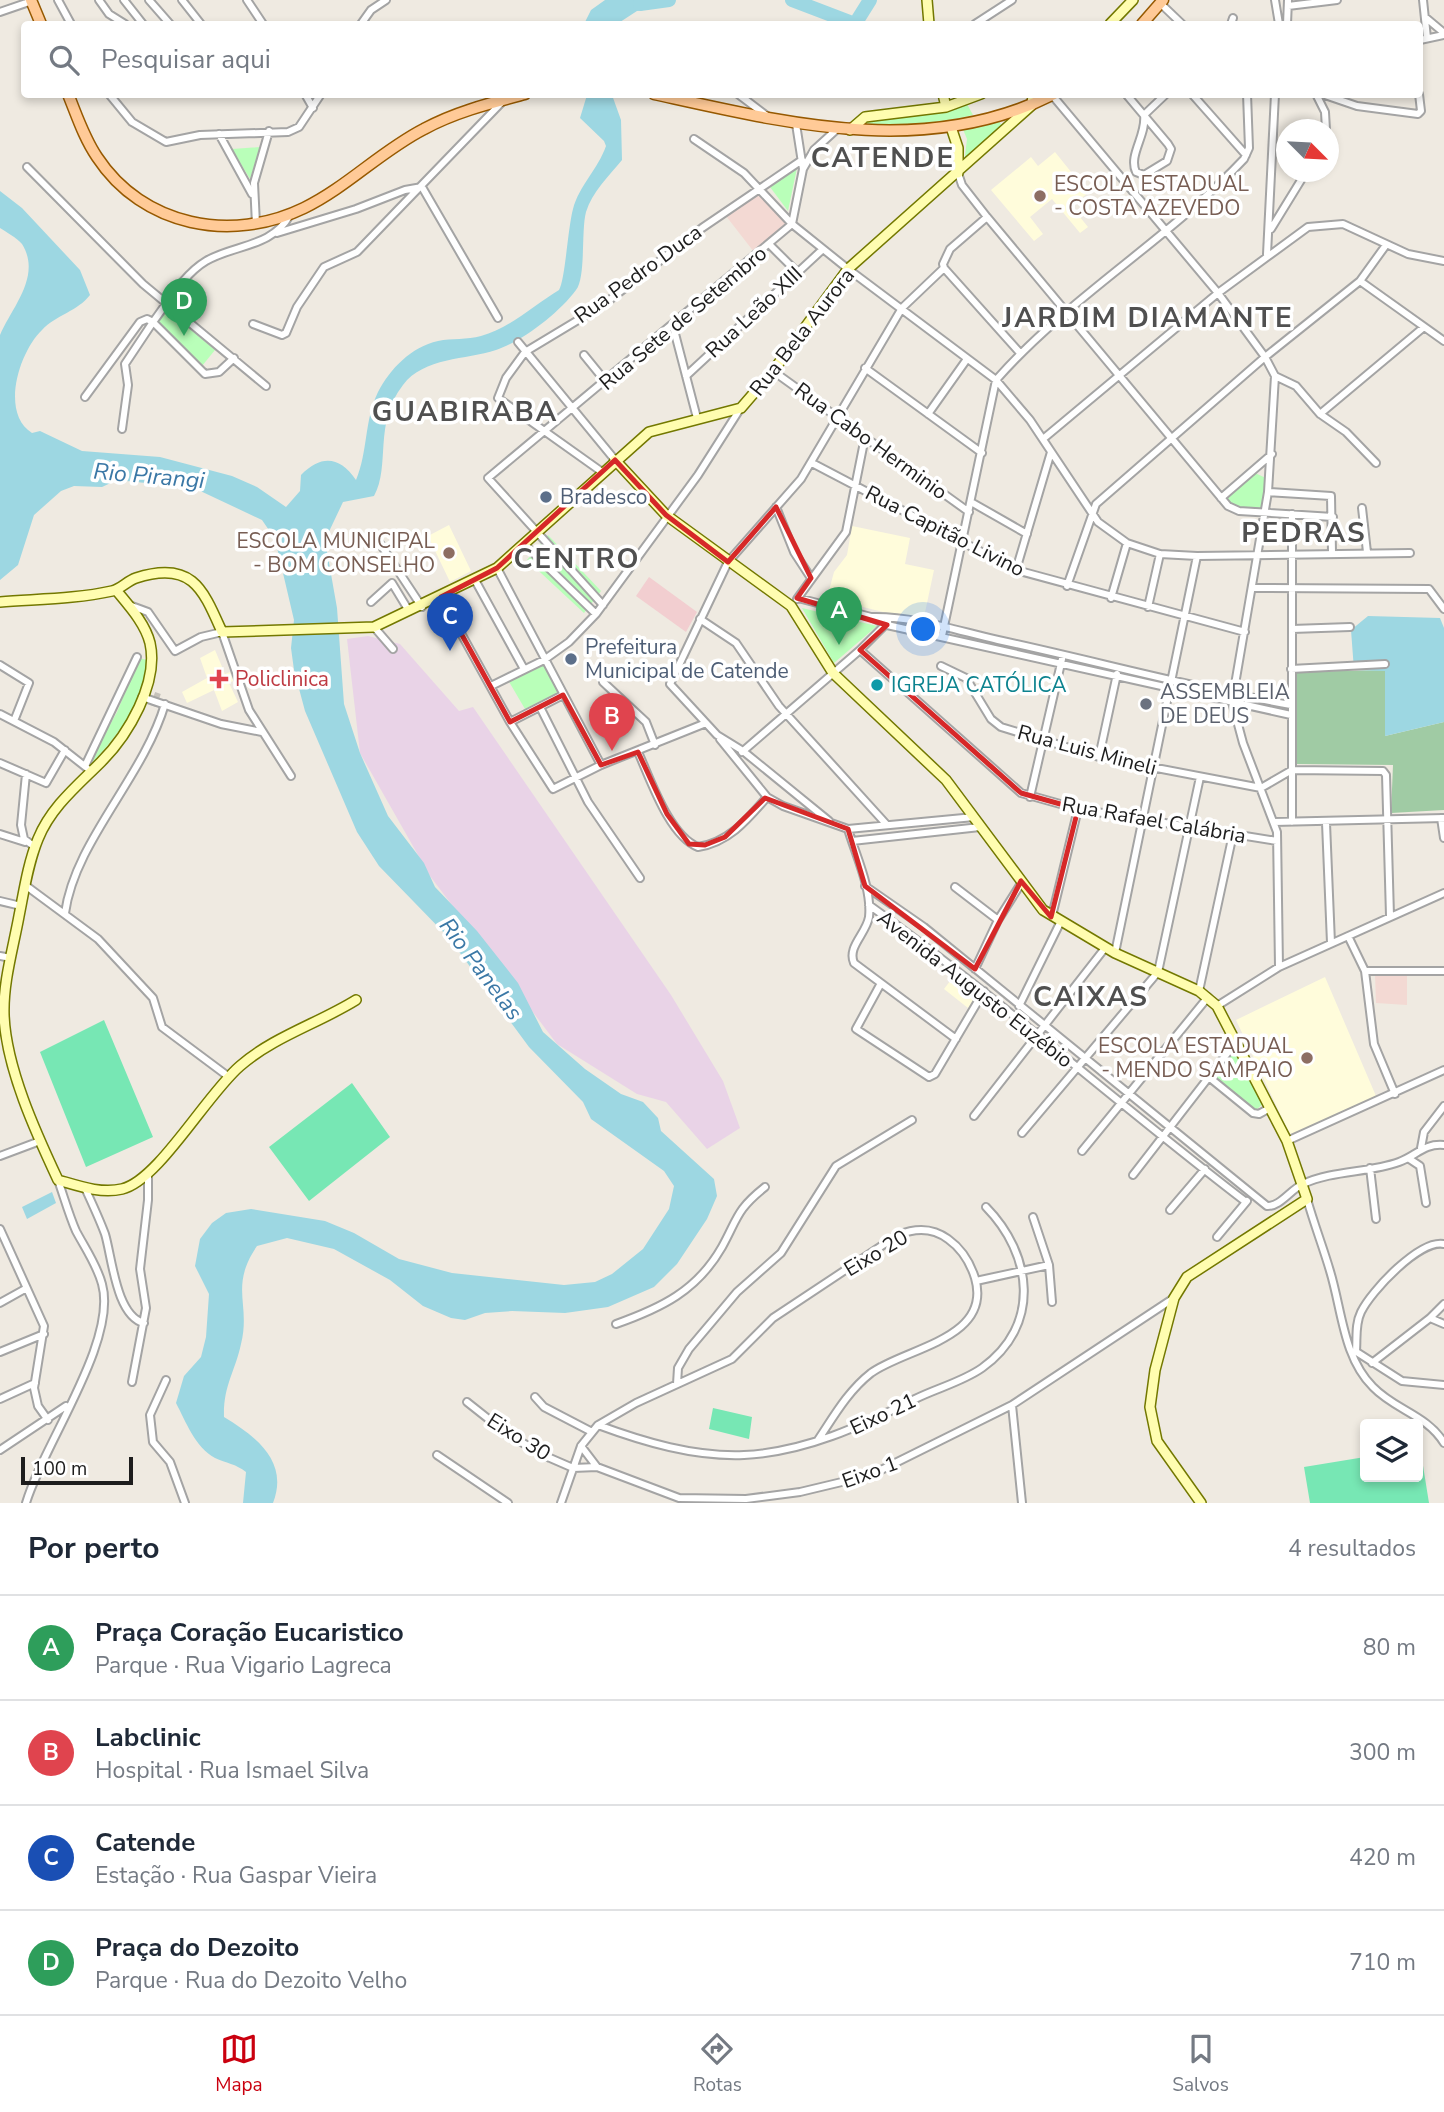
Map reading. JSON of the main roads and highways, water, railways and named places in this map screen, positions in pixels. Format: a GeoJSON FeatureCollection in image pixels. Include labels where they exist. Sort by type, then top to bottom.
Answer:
{"type":"FeatureCollection","features":[{"type":"Feature","properties":{"kind":"main road"},"geometry":{"type":"LineString","coordinates":[[31,1],[40,21]]}},
{"type":"Feature","properties":{"kind":"main road"},"geometry":{"type":"LineString","coordinates":[[1145,21],[1162,2]]}},
{"type":"Feature","properties":{"kind":"main road"},"geometry":{"type":"LineString","coordinates":[[70,98],[98,159],[129,192],[145,204],[184,222],[212,227],[257,224],[291,214],[322,198],[382,154],[425,128],[511,98]]}},
{"type":"Feature","properties":{"kind":"main road"},"geometry":{"type":"LineString","coordinates":[[673,98],[796,124],[883,133],[951,127],[1033,100]]}},
{"type":"Feature","properties":{"kind":"water"},"geometry":{"type":"Polygon","coordinates":[[[605,0],[657,0],[656,8],[637,11],[622,21],[586,21],[591,10],[605,0]]]}},
{"type":"Feature","properties":{"kind":"water","name":"Rio Pirangi"},"geometry":{"type":"Polygon","coordinates":[[[586,98],[613,98],[621,120],[622,160],[597,191],[586,212],[581,275],[576,290],[550,317],[518,340],[496,350],[434,364],[412,376],[394,399],[388,414],[379,484],[374,496],[343,502],[325,540],[337,608],[344,704],[360,753],[388,816],[424,863],[435,887],[477,931],[518,983],[543,1032],[585,1069],[621,1094],[643,1102],[658,1118],[661,1131],[714,1179],[717,1196],[707,1219],[677,1264],[654,1287],[608,1307],[565,1313],[512,1311],[485,1313],[465,1320],[451,1318],[423,1306],[390,1280],[334,1249],[287,1238],[257,1246],[244,1273],[243,1330],[239,1354],[225,1396],[224,1417],[248,1433],[267,1452],[277,1475],[277,1488],[273,1503],[243,1503],[246,1472],[208,1453],[192,1433],[176,1403],[184,1376],[201,1357],[206,1337],[209,1294],[195,1266],[200,1239],[212,1223],[226,1213],[251,1209],[325,1221],[354,1233],[399,1259],[452,1273],[564,1285],[595,1282],[612,1274],[643,1249],[669,1209],[674,1186],[664,1171],[591,1119],[583,1102],[529,1047],[449,938],[379,866],[357,832],[305,711],[291,648],[294,620],[275,539],[262,520],[194,488],[117,480],[102,487],[74,486],[61,491],[34,515],[18,565],[0,580],[0,335],[23,291],[29,268],[22,244],[0,228],[0,191],[22,208],[80,270],[90,295],[42,330],[26,353],[16,382],[15,397],[22,424],[32,433],[40,431],[82,451],[160,457],[232,476],[257,487],[286,507],[300,491],[301,475],[323,461],[344,467],[356,480],[363,459],[370,414],[378,392],[402,360],[428,344],[492,332],[512,322],[559,290],[573,209],[606,146],[580,118],[586,98]]]}},
{"type":"Feature","properties":{"kind":"water"},"geometry":{"type":"Polygon","coordinates":[[[1368,616],[1440,618],[1444,628],[1444,722],[1385,736],[1385,671],[1354,670],[1351,630],[1368,616]]]}},
{"type":"Feature","properties":{"kind":"water"},"geometry":{"type":"Polygon","coordinates":[[[52,1192],[56,1203],[27,1219],[22,1207],[52,1192]]]}},
{"type":"Feature","properties":{"kind":"waterway","name":"Rio Panelas"},"geometry":{"type":"LineString","coordinates":[[640,4],[669,0]]}},
{"type":"Feature","properties":{"kind":"waterway","name":"Rio Panelas"},"geometry":{"type":"LineString","coordinates":[[792,0],[847,21]]}},
{"type":"Feature","properties":{"kind":"waterway","name":"Rio Panelas"},"geometry":{"type":"LineString","coordinates":[[857,21],[870,0]]}},
{"type":"Feature","properties":{"kind":"tunnel"},"geometry":{"type":"LineString","coordinates":[[153,706],[158,693]]}},
{"type":"Feature","properties":{"kind":"place","name":"ESCOLA ESTADUAL - COSTA AZEVEDO"},"geometry":{"type":"Point","coordinates":[1040,196]}},
{"type":"Feature","properties":{"kind":"place","name":"Praça do Dezoito"},"geometry":{"type":"Point","coordinates":[184,336]}},
{"type":"Feature","properties":{"kind":"place","name":"Bradesco"},"geometry":{"type":"Point","coordinates":[546,497]}},
{"type":"Feature","properties":{"kind":"place","name":"ESCOLA MUNICIPAL - BOM CONSELHO"},"geometry":{"type":"Point","coordinates":[449,553]}},
{"type":"Feature","properties":{"kind":"place","name":"Praça Coração Eucaristico"},"geometry":{"type":"Point","coordinates":[839,645]}},
{"type":"Feature","properties":{"kind":"place","name":"Catende"},"geometry":{"type":"Point","coordinates":[450,651]}},
{"type":"Feature","properties":{"kind":"place","name":"Prefeitura Municipal de Catende"},"geometry":{"type":"Point","coordinates":[571,659]}},
{"type":"Feature","properties":{"kind":"place","name":"Policlinica"},"geometry":{"type":"Point","coordinates":[219,679]}},
{"type":"Feature","properties":{"kind":"place","name":"IGREJA CATÓLICA"},"geometry":{"type":"Point","coordinates":[877,685]}},
{"type":"Feature","properties":{"kind":"place","name":"ASSEMBLEIA DE DEUS"},"geometry":{"type":"Point","coordinates":[1146,704]}},
{"type":"Feature","properties":{"kind":"place","name":"Labclinic"},"geometry":{"type":"Point","coordinates":[612,751]}},
{"type":"Feature","properties":{"kind":"place","name":"ESCOLA ESTADUAL - MENDO SAMPAIO"},"geometry":{"type":"Point","coordinates":[1307,1058]}},
{"type":"Feature","properties":{"kind":"district","name":"CATENDE"},"geometry":{"type":"Point","coordinates":[883,158]}},
{"type":"Feature","properties":{"kind":"district","name":"JARDIM DIAMANTE"},"geometry":{"type":"Point","coordinates":[1148,318]}},
{"type":"Feature","properties":{"kind":"district","name":"GUABIRABA"},"geometry":{"type":"Point","coordinates":[465,412]}},
{"type":"Feature","properties":{"kind":"district","name":"PEDRAS"},"geometry":{"type":"Point","coordinates":[1304,533]}},
{"type":"Feature","properties":{"kind":"district","name":"CENTRO"},"geometry":{"type":"Point","coordinates":[577,559]}},
{"type":"Feature","properties":{"kind":"district","name":"CAIXAS"},"geometry":{"type":"Point","coordinates":[1091,997]}}]}
